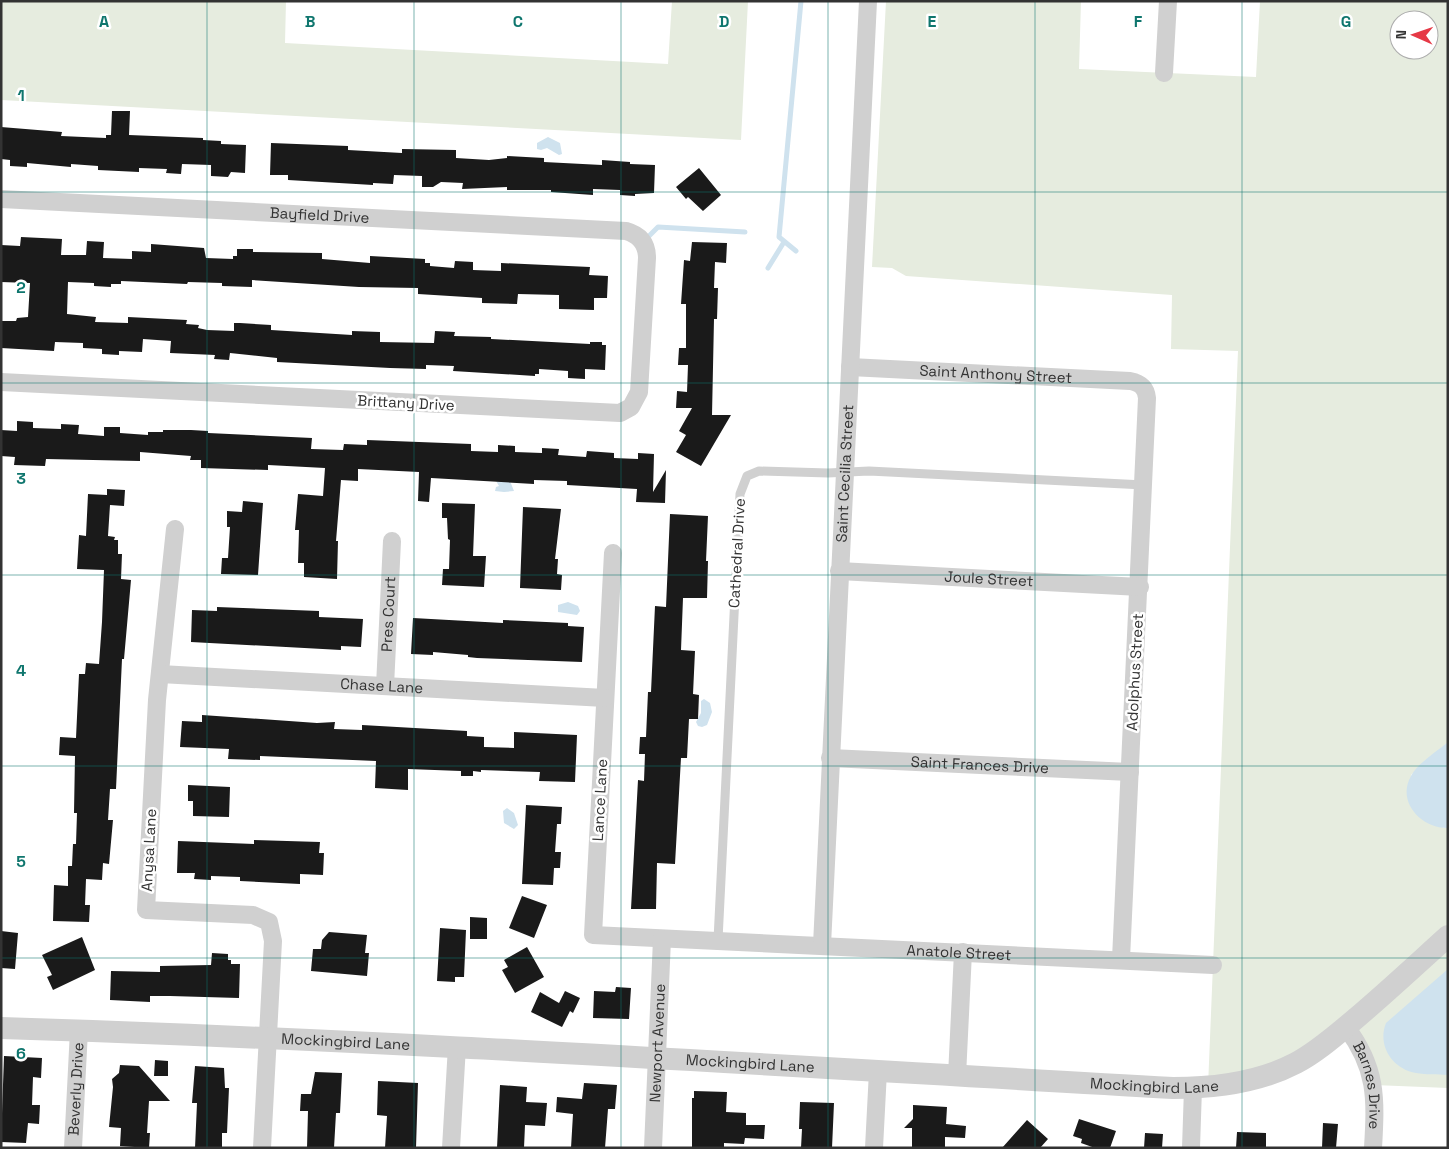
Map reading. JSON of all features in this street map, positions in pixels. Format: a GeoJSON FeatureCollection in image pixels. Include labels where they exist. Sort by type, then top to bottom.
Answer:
{"type":"FeatureCollection","features":[{"type":"Feature","properties":{"kind":"street","name":"Saint Cecilia Street"},"geometry":{"type":"LineString","coordinates":[[822,945],[868,1]]}},
{"type":"Feature","properties":{"kind":"street"},"geometry":{"type":"LineString","coordinates":[[1164,73],[1168,1]]}},
{"type":"Feature","properties":{"kind":"street","name":"Bayfield Drive"},"geometry":{"type":"LineString","coordinates":[[1,200],[621,231],[636,235]]}},
{"type":"Feature","properties":{"kind":"street","name":"Brittany Drive"},"geometry":{"type":"LineString","coordinates":[[1,382],[620,412],[631,407],[640,392],[647,258],[645,246],[636,235]]}},
{"type":"Feature","properties":{"kind":"street","name":"Saint Anthony Street"},"geometry":{"type":"LineString","coordinates":[[850,367],[1130,381],[1142,385]]}},
{"type":"Feature","properties":{"kind":"street","name":"Adolphus Street"},"geometry":{"type":"LineString","coordinates":[[1121,959],[1148,398],[1142,385]]}},
{"type":"Feature","properties":{"kind":"street","name":"Anysa Lane"},"geometry":{"type":"LineString","coordinates":[[175,530],[160,674],[146,910],[253,915],[268,922],[274,941],[262,1148]]}},
{"type":"Feature","properties":{"kind":"street","name":"Pres Court"},"geometry":{"type":"LineString","coordinates":[[384,686],[392,541]]}},
{"type":"Feature","properties":{"kind":"street","name":"Lance Lane"},"geometry":{"type":"LineString","coordinates":[[613,554],[593,935],[711,941]]}},
{"type":"Feature","properties":{"kind":"street","name":"Joule Street"},"geometry":{"type":"LineString","coordinates":[[839,572],[1140,587]]}},
{"type":"Feature","properties":{"kind":"street","name":"Chase Lane"},"geometry":{"type":"LineString","coordinates":[[160,674],[605,698]]}},
{"type":"Feature","properties":{"kind":"street","name":"Saint Frances Drive"},"geometry":{"type":"LineString","coordinates":[[830,758],[1130,772]]}},
{"type":"Feature","properties":{"kind":"street","name":"Mockingbird Lane"},"geometry":{"type":"LineString","coordinates":[[1,1028],[268,1036],[1193,1088],[1224,1086],[1280,1071],[1306,1058],[1346,1027],[1448,936]]}},
{"type":"Feature","properties":{"kind":"street","name":"Newport Avenue"},"geometry":{"type":"LineString","coordinates":[[653,1148],[662,939]]}},
{"type":"Feature","properties":{"kind":"street","name":"Anatole Street"},"geometry":{"type":"LineString","coordinates":[[711,941],[1121,959],[1213,965]]}},
{"type":"Feature","properties":{"kind":"street"},"geometry":{"type":"LineString","coordinates":[[957,1076],[963,952]]}},
{"type":"Feature","properties":{"kind":"street","name":"Barnes Drive"},"geometry":{"type":"LineString","coordinates":[[1346,1027],[1366,1057],[1373,1078],[1375,1098],[1374,1148]]}},
{"type":"Feature","properties":{"kind":"street","name":"Beverly Drive"},"geometry":{"type":"LineString","coordinates":[[73,1148],[80,1030]]}},
{"type":"Feature","properties":{"kind":"street"},"geometry":{"type":"LineString","coordinates":[[451,1148],[457,1046]]}},
{"type":"Feature","properties":{"kind":"street"},"geometry":{"type":"LineString","coordinates":[[874,1148],[878,1071]]}},
{"type":"Feature","properties":{"kind":"street"},"geometry":{"type":"LineString","coordinates":[[1191,1148],[1193,1088]]}},
{"type":"Feature","properties":{"kind":"lane","name":"Cathedral Drive"},"geometry":{"type":"LineString","coordinates":[[711,941],[741,487],[747,476],[759,471],[869,471],[1144,484]]}},
{"type":"Feature","properties":{"kind":"shaded area"},"geometry":{"type":"Polygon","coordinates":[[[1,1],[286,1],[285,43],[668,64],[672,1],[748,1],[741,140],[1,100],[1,1]]]}},
{"type":"Feature","properties":{"kind":"shaded area"},"geometry":{"type":"Polygon","coordinates":[[[886,1],[1081,1],[1079,69],[1256,77],[1260,1],[1448,1],[1448,742],[1411,775],[1443,828],[1448,828],[1448,1088],[1374,1085],[1356,1040],[1322,1046],[1208,1087],[1238,351],[1171,349],[1172,295],[906,276],[892,268],[872,267],[886,1]]]}},
{"type":"Feature","properties":{"kind":"water"},"geometry":{"type":"Polygon","coordinates":[[[548,137],[560,143],[562,154],[559,155],[547,148],[537,149],[537,143],[548,137]]]}},
{"type":"Feature","properties":{"kind":"water"},"geometry":{"type":"Polygon","coordinates":[[[496,481],[510,481],[514,491],[495,491],[496,487],[499,486],[496,481]]]}},
{"type":"Feature","properties":{"kind":"water"},"geometry":{"type":"Polygon","coordinates":[[[568,602],[578,606],[580,611],[577,615],[558,612],[558,605],[568,602]]]}},
{"type":"Feature","properties":{"kind":"water"},"geometry":{"type":"Polygon","coordinates":[[[704,699],[710,703],[712,712],[707,725],[702,727],[698,726],[696,722],[701,713],[701,701],[704,699]]]}},
{"type":"Feature","properties":{"kind":"water"},"geometry":{"type":"Polygon","coordinates":[[[1448,742],[1448,828],[1429,824],[1414,812],[1409,804],[1407,786],[1414,771],[1448,742]]]}},
{"type":"Feature","properties":{"kind":"water"},"geometry":{"type":"Polygon","coordinates":[[[507,808],[514,813],[518,825],[514,829],[504,823],[503,811],[507,808]]]}},
{"type":"Feature","properties":{"kind":"water"},"geometry":{"type":"Polygon","coordinates":[[[1448,969],[1448,1075],[1420,1074],[1407,1071],[1394,1061],[1385,1047],[1384,1031],[1386,1023],[1448,969]]]}},
{"type":"Feature","properties":{"kind":"building"},"geometry":{"type":"Polygon","coordinates":[[[112,111],[130,111],[129,135],[203,138],[203,140],[221,141],[221,144],[246,145],[245,173],[231,172],[228,177],[211,176],[211,165],[182,164],[181,174],[166,173],[167,169],[139,168],[139,172],[98,170],[98,166],[71,164],[71,167],[27,163],[27,167],[10,166],[10,160],[1,159],[1,127],[62,132],[61,136],[106,138],[106,135],[111,135],[112,111]]]}},
{"type":"Feature","properties":{"kind":"building"},"geometry":{"type":"Polygon","coordinates":[[[271,143],[348,146],[348,150],[402,153],[402,149],[456,150],[456,158],[489,160],[507,158],[507,156],[544,158],[544,162],[602,165],[602,160],[655,165],[654,193],[635,194],[635,196],[620,195],[620,190],[593,189],[593,195],[551,192],[551,190],[507,190],[507,187],[462,189],[463,183],[441,182],[433,187],[422,187],[422,176],[394,175],[393,184],[373,183],[373,185],[288,180],[288,175],[270,175],[271,143]]]}},
{"type":"Feature","properties":{"kind":"building"},"geometry":{"type":"Polygon","coordinates":[[[699,168],[721,195],[703,211],[688,197],[686,199],[676,187],[699,168]]]}},
{"type":"Feature","properties":{"kind":"building"},"geometry":{"type":"Polygon","coordinates":[[[21,237],[62,239],[61,255],[86,255],[87,241],[104,242],[103,258],[132,259],[132,251],[151,252],[151,244],[204,248],[206,258],[233,259],[233,256],[237,256],[237,249],[253,249],[253,252],[322,253],[322,259],[370,263],[370,256],[425,259],[425,263],[430,263],[430,266],[454,268],[455,261],[473,262],[473,270],[501,271],[501,263],[590,267],[589,275],[608,276],[607,298],[594,298],[594,310],[559,309],[559,295],[518,294],[517,304],[482,303],[482,298],[418,294],[418,288],[359,287],[252,280],[252,287],[222,286],[222,283],[188,282],[187,284],[121,281],[121,284],[111,284],[111,287],[94,286],[94,283],[68,282],[67,314],[96,317],[95,322],[128,323],[128,317],[187,320],[186,324],[199,325],[198,328],[207,330],[234,331],[234,323],[240,323],[271,325],[271,330],[352,335],[352,331],[380,332],[380,342],[434,343],[435,331],[455,332],[454,336],[491,337],[491,339],[590,344],[590,342],[602,342],[602,345],[606,345],[605,370],[585,369],[585,379],[568,378],[568,371],[539,369],[539,374],[535,374],[535,376],[453,371],[454,366],[426,365],[426,369],[277,362],[277,358],[230,353],[229,360],[214,359],[215,355],[170,353],[171,341],[143,339],[142,352],[119,351],[119,355],[102,354],[102,349],[83,348],[83,343],[55,342],[54,351],[1,348],[1,321],[16,321],[17,318],[28,317],[30,283],[1,282],[1,245],[20,246],[21,237]]]}},
{"type":"Feature","properties":{"kind":"building"},"geometry":{"type":"Polygon","coordinates":[[[692,242],[727,243],[726,263],[715,262],[714,288],[718,288],[717,319],[714,319],[712,415],[731,415],[701,466],[676,452],[686,435],[679,431],[692,408],[676,408],[677,391],[687,392],[688,365],[678,365],[679,348],[686,348],[686,304],[681,304],[684,260],[690,261],[692,242]]]}},
{"type":"Feature","properties":{"kind":"building"},"geometry":{"type":"Polygon","coordinates":[[[17,421],[33,422],[33,428],[61,429],[61,424],[79,425],[78,434],[104,436],[104,427],[120,427],[120,433],[148,435],[148,432],[163,432],[163,430],[191,430],[208,431],[208,433],[312,438],[311,449],[343,450],[344,444],[367,445],[367,440],[471,444],[471,451],[498,452],[498,445],[515,446],[515,452],[542,453],[542,448],[559,449],[558,455],[586,457],[587,451],[614,453],[614,458],[638,459],[638,453],[654,454],[653,492],[666,470],[665,503],[636,502],[637,489],[567,485],[567,481],[534,480],[534,484],[431,478],[429,502],[418,501],[419,472],[358,469],[358,481],[341,480],[336,541],[338,541],[337,579],[304,577],[304,563],[298,563],[299,530],[295,530],[298,494],[323,496],[325,468],[268,465],[268,470],[201,468],[201,460],[190,460],[191,456],[140,452],[140,461],[46,459],[45,466],[14,465],[15,457],[1,456],[1,430],[17,431],[17,421]]]}},
{"type":"Feature","properties":{"kind":"building"},"geometry":{"type":"Polygon","coordinates":[[[107,489],[125,490],[124,506],[110,505],[108,536],[115,537],[114,540],[118,540],[118,554],[122,554],[121,579],[131,580],[124,659],[122,659],[116,789],[110,789],[108,820],[113,820],[109,864],[103,863],[102,880],[86,879],[85,905],[90,905],[89,922],[53,921],[54,885],[68,886],[68,866],[72,866],[73,844],[76,844],[77,813],[74,813],[75,756],[59,755],[60,737],[76,738],[79,674],[85,674],[86,663],[99,664],[102,622],[104,570],[77,569],[79,535],[86,536],[88,494],[107,495],[107,489]]]}},
{"type":"Feature","properties":{"kind":"building"},"geometry":{"type":"Polygon","coordinates":[[[243,501],[263,503],[258,575],[221,574],[222,558],[228,558],[230,527],[227,527],[227,511],[242,512],[243,501]]]}},
{"type":"Feature","properties":{"kind":"building"},"geometry":{"type":"Polygon","coordinates":[[[442,503],[475,504],[473,556],[486,556],[484,587],[442,585],[443,569],[449,569],[450,540],[448,539],[447,518],[442,518],[442,503]]]}},
{"type":"Feature","properties":{"kind":"building"},"geometry":{"type":"Polygon","coordinates":[[[523,507],[561,509],[555,559],[558,559],[557,574],[562,575],[561,590],[520,588],[523,507]]]}},
{"type":"Feature","properties":{"kind":"building"},"geometry":{"type":"Polygon","coordinates":[[[670,514],[708,516],[707,598],[683,598],[681,650],[695,651],[693,694],[699,695],[698,719],[689,719],[687,758],[681,758],[675,864],[657,863],[656,909],[631,909],[638,780],[644,781],[645,754],[639,754],[640,737],[646,737],[648,692],[651,692],[655,606],[666,607],[670,514]]]}},
{"type":"Feature","properties":{"kind":"building"},"geometry":{"type":"Polygon","coordinates":[[[217,607],[319,611],[319,617],[363,619],[361,647],[341,646],[341,650],[191,642],[192,610],[217,611],[217,607]]]}},
{"type":"Feature","properties":{"kind":"building"},"geometry":{"type":"Polygon","coordinates":[[[413,618],[503,623],[503,620],[568,623],[568,626],[584,627],[582,662],[477,658],[468,657],[468,655],[433,652],[433,655],[411,654],[413,618]]]}},
{"type":"Feature","properties":{"kind":"building"},"geometry":{"type":"Polygon","coordinates":[[[202,715],[317,723],[335,722],[334,729],[362,730],[362,725],[467,731],[467,736],[484,737],[484,747],[514,748],[514,732],[577,735],[575,782],[539,781],[540,772],[481,770],[481,772],[473,771],[473,776],[461,776],[461,771],[408,769],[408,790],[375,788],[376,761],[260,756],[260,760],[228,759],[229,749],[180,747],[182,721],[202,722],[202,715]]]}},
{"type":"Feature","properties":{"kind":"building"},"geometry":{"type":"Polygon","coordinates":[[[188,785],[230,787],[229,817],[193,816],[193,801],[188,801],[188,785]]]}},
{"type":"Feature","properties":{"kind":"building"},"geometry":{"type":"Polygon","coordinates":[[[526,805],[562,807],[561,824],[557,824],[555,852],[561,852],[560,868],[554,868],[553,885],[522,884],[526,805]]]}},
{"type":"Feature","properties":{"kind":"building"},"geometry":{"type":"Polygon","coordinates":[[[254,840],[320,842],[319,853],[324,853],[323,875],[300,874],[300,884],[240,881],[240,877],[211,876],[211,880],[194,879],[195,873],[177,873],[178,841],[254,844],[254,840]]]}},
{"type":"Feature","properties":{"kind":"building"},"geometry":{"type":"Polygon","coordinates":[[[522,896],[547,905],[534,938],[509,928],[522,896]]]}},
{"type":"Feature","properties":{"kind":"building"},"geometry":{"type":"Polygon","coordinates":[[[470,917],[487,918],[487,939],[470,939],[470,917]]]}},
{"type":"Feature","properties":{"kind":"building"},"geometry":{"type":"Polygon","coordinates":[[[440,928],[466,930],[464,977],[455,977],[455,982],[437,981],[440,928]]]}},
{"type":"Feature","properties":{"kind":"building"},"geometry":{"type":"Polygon","coordinates":[[[1,931],[18,933],[15,969],[1,968],[1,931]]]}},
{"type":"Feature","properties":{"kind":"building"},"geometry":{"type":"Polygon","coordinates":[[[329,932],[367,935],[365,953],[369,953],[367,976],[311,971],[313,949],[321,949],[322,940],[329,932]]]}},
{"type":"Feature","properties":{"kind":"building"},"geometry":{"type":"Polygon","coordinates":[[[82,937],[95,970],[53,990],[47,977],[52,975],[42,955],[82,937]]]}},
{"type":"Feature","properties":{"kind":"building"},"geometry":{"type":"Polygon","coordinates":[[[527,947],[544,977],[515,993],[502,970],[508,967],[504,960],[527,947]]]}},
{"type":"Feature","properties":{"kind":"building"},"geometry":{"type":"Polygon","coordinates":[[[212,953],[228,954],[228,960],[231,960],[231,964],[240,964],[239,998],[150,996],[150,1002],[110,1000],[111,971],[160,972],[160,966],[211,965],[212,953]]]}},
{"type":"Feature","properties":{"kind":"building"},"geometry":{"type":"Polygon","coordinates":[[[616,987],[631,988],[629,1019],[593,1018],[594,991],[615,992],[616,987]]]}},
{"type":"Feature","properties":{"kind":"building"},"geometry":{"type":"Polygon","coordinates":[[[565,991],[580,998],[573,1013],[570,1011],[562,1027],[531,1012],[540,992],[559,1003],[565,991]]]}},
{"type":"Feature","properties":{"kind":"building"},"geometry":{"type":"Polygon","coordinates":[[[4,1056],[42,1058],[41,1078],[33,1077],[32,1105],[40,1105],[39,1124],[28,1123],[26,1143],[1,1142],[4,1056]]]}},
{"type":"Feature","properties":{"kind":"building"},"geometry":{"type":"Polygon","coordinates":[[[155,1060],[168,1061],[168,1076],[154,1076],[155,1060]]]}},
{"type":"Feature","properties":{"kind":"building"},"geometry":{"type":"Polygon","coordinates":[[[120,1065],[139,1066],[170,1101],[149,1101],[147,1133],[150,1133],[149,1148],[120,1146],[121,1128],[109,1127],[112,1079],[119,1073],[120,1065]]]}},
{"type":"Feature","properties":{"kind":"building"},"geometry":{"type":"Polygon","coordinates":[[[195,1066],[224,1068],[225,1088],[229,1088],[227,1133],[222,1133],[222,1148],[195,1148],[197,1103],[192,1103],[195,1066]]]}},
{"type":"Feature","properties":{"kind":"building"},"geometry":{"type":"Polygon","coordinates":[[[315,1072],[342,1073],[340,1113],[336,1113],[334,1148],[307,1148],[308,1111],[300,1111],[301,1094],[311,1094],[315,1072]]]}},
{"type":"Feature","properties":{"kind":"building"},"geometry":{"type":"Polygon","coordinates":[[[378,1081],[418,1083],[416,1148],[385,1148],[387,1116],[377,1115],[378,1081]]]}},
{"type":"Feature","properties":{"kind":"building"},"geometry":{"type":"Polygon","coordinates":[[[584,1083],[617,1085],[615,1109],[608,1109],[605,1148],[571,1148],[573,1114],[556,1112],[557,1097],[582,1099],[584,1083]]]}},
{"type":"Feature","properties":{"kind":"building"},"geometry":{"type":"Polygon","coordinates":[[[500,1085],[527,1087],[526,1102],[547,1103],[545,1126],[525,1125],[524,1148],[497,1148],[500,1085]]]}},
{"type":"Feature","properties":{"kind":"building"},"geometry":{"type":"Polygon","coordinates":[[[694,1091],[727,1092],[726,1112],[746,1113],[746,1125],[765,1125],[764,1139],[745,1138],[744,1144],[724,1143],[724,1148],[692,1147],[692,1098],[694,1098],[694,1091]]]}},
{"type":"Feature","properties":{"kind":"building"},"geometry":{"type":"Polygon","coordinates":[[[800,1102],[834,1103],[832,1148],[801,1148],[802,1129],[799,1129],[800,1102]]]}},
{"type":"Feature","properties":{"kind":"building"},"geometry":{"type":"Polygon","coordinates":[[[913,1105],[947,1107],[946,1124],[966,1126],[965,1138],[945,1137],[945,1148],[912,1148],[912,1128],[904,1128],[913,1119],[913,1105]]]}},
{"type":"Feature","properties":{"kind":"building"},"geometry":{"type":"Polygon","coordinates":[[[1079,1119],[1116,1131],[1110,1148],[1095,1148],[1081,1143],[1082,1139],[1073,1136],[1079,1119]]]}},
{"type":"Feature","properties":{"kind":"building"},"geometry":{"type":"Polygon","coordinates":[[[1027,1120],[1048,1139],[1040,1148],[1002,1148],[1027,1120]]]}},
{"type":"Feature","properties":{"kind":"building"},"geometry":{"type":"Polygon","coordinates":[[[1323,1123],[1338,1124],[1336,1148],[1322,1148],[1323,1123]]]}},
{"type":"Feature","properties":{"kind":"building"},"geometry":{"type":"Polygon","coordinates":[[[1237,1132],[1266,1133],[1266,1148],[1236,1148],[1237,1132]]]}},
{"type":"Feature","properties":{"kind":"building"},"geometry":{"type":"Polygon","coordinates":[[[1145,1133],[1163,1134],[1162,1148],[1144,1148],[1145,1133]]]}},
{"type":"Feature","properties":{"kind":"waterway"},"geometry":{"type":"LineString","coordinates":[[796,251],[779,237],[801,1]]}},
{"type":"Feature","properties":{"kind":"waterway"},"geometry":{"type":"LineString","coordinates":[[646,239],[658,227],[745,232]]}},
{"type":"Feature","properties":{"kind":"waterway"},"geometry":{"type":"LineString","coordinates":[[768,268],[784,242]]}}]}
